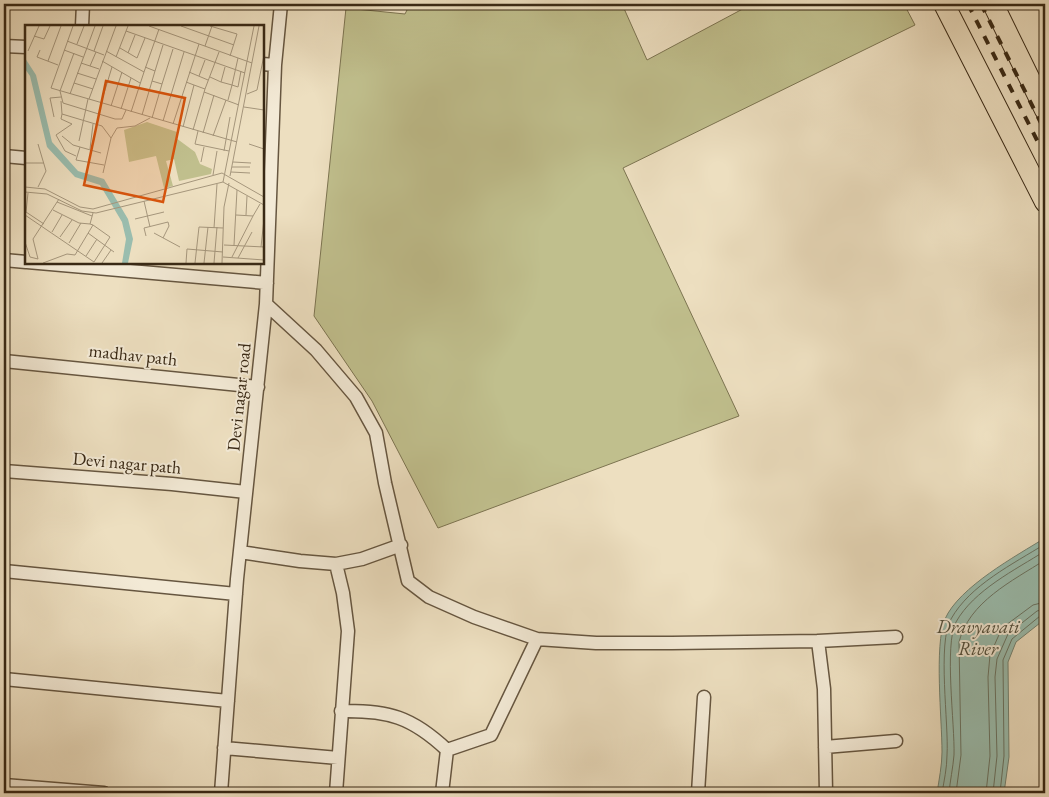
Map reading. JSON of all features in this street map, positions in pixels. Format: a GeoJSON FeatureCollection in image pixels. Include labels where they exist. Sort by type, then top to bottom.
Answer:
{"type":"FeatureCollection","features":[{"type":"Feature","properties":{"kind":"main road"},"geometry":{"type":"LineString","coordinates":[[944,4],[1045,202]]}},
{"type":"Feature","properties":{"kind":"main road"},"geometry":{"type":"LineString","coordinates":[[993,4],[1045,110]]}},
{"type":"Feature","properties":{"kind":"street"},"geometry":{"type":"LineString","coordinates":[[82,25],[83,4]]}},
{"type":"Feature","properties":{"kind":"street","name":"Devi nagar road"},"geometry":{"type":"LineString","coordinates":[[221,793],[236,594],[266,304],[269,64],[281,4]]}},
{"type":"Feature","properties":{"kind":"street"},"geometry":{"type":"LineString","coordinates":[[4,46],[25,47]]}},
{"type":"Feature","properties":{"kind":"street"},"geometry":{"type":"LineString","coordinates":[[4,156],[25,158]]}},
{"type":"Feature","properties":{"kind":"street"},"geometry":{"type":"LineString","coordinates":[[4,260],[25,262]]}},
{"type":"Feature","properties":{"kind":"street"},"geometry":{"type":"LineString","coordinates":[[65,264],[267,283]]}},
{"type":"Feature","properties":{"kind":"street"},"geometry":{"type":"LineString","coordinates":[[266,304],[316,350],[356,397],[376,433],[385,483],[408,581],[429,597],[474,617],[537,639],[596,643],[818,641],[896,637]]}},
{"type":"Feature","properties":{"kind":"street","name":"madhav path"},"geometry":{"type":"LineString","coordinates":[[4,361],[258,387]]}},
{"type":"Feature","properties":{"kind":"street","name":"Devi nagar path"},"geometry":{"type":"LineString","coordinates":[[4,471],[172,484],[246,492]]}},
{"type":"Feature","properties":{"kind":"street"},"geometry":{"type":"LineString","coordinates":[[240,552],[336,564],[362,559],[401,545]]}},
{"type":"Feature","properties":{"kind":"street"},"geometry":{"type":"LineString","coordinates":[[336,564],[344,593],[348,631],[336,793]]}},
{"type":"Feature","properties":{"kind":"street"},"geometry":{"type":"LineString","coordinates":[[4,571],[236,594]]}},
{"type":"Feature","properties":{"kind":"street"},"geometry":{"type":"LineString","coordinates":[[447,750],[491,735],[537,639]]}},
{"type":"Feature","properties":{"kind":"street"},"geometry":{"type":"LineString","coordinates":[[818,641],[824,689],[826,793]]}},
{"type":"Feature","properties":{"kind":"street"},"geometry":{"type":"LineString","coordinates":[[4,679],[228,701]]}},
{"type":"Feature","properties":{"kind":"street"},"geometry":{"type":"LineString","coordinates":[[698,793],[704,697]]}},
{"type":"Feature","properties":{"kind":"street"},"geometry":{"type":"LineString","coordinates":[[341,711],[390,713],[427,731],[447,750]]}},
{"type":"Feature","properties":{"kind":"street"},"geometry":{"type":"LineString","coordinates":[[825,747],[896,741]]}},
{"type":"Feature","properties":{"kind":"street"},"geometry":{"type":"LineString","coordinates":[[224,748],[338,758]]}},
{"type":"Feature","properties":{"kind":"street"},"geometry":{"type":"LineString","coordinates":[[442,793],[447,750]]}},
{"type":"Feature","properties":{"kind":"street"},"geometry":{"type":"LineString","coordinates":[[4,785],[104,793]]}},
{"type":"Feature","properties":{"kind":"shaded area"},"geometry":{"type":"Polygon","coordinates":[[[410,4],[622,4],[647,60],[752,4],[904,4],[915,25],[623,168],[739,416],[438,528],[372,401],[314,316],[346,8],[405,14],[410,4]]]}},
{"type":"Feature","properties":{"kind":"water","name":"Dravyavati River"},"geometry":{"type":"Polygon","coordinates":[[[1045,538],[1045,619],[1016,642],[1008,662],[1009,757],[1004,793],[937,793],[942,752],[939,664],[945,619],[962,595],[975,584],[1004,563],[1045,538]]]}},
{"type":"Feature","properties":{"kind":"railway"},"geometry":{"type":"LineString","coordinates":[[968,4],[1045,156]]}},
{"type":"Feature","properties":{"kind":"railway"},"geometry":{"type":"LineString","coordinates":[[981,4],[1045,131]]}}]}
